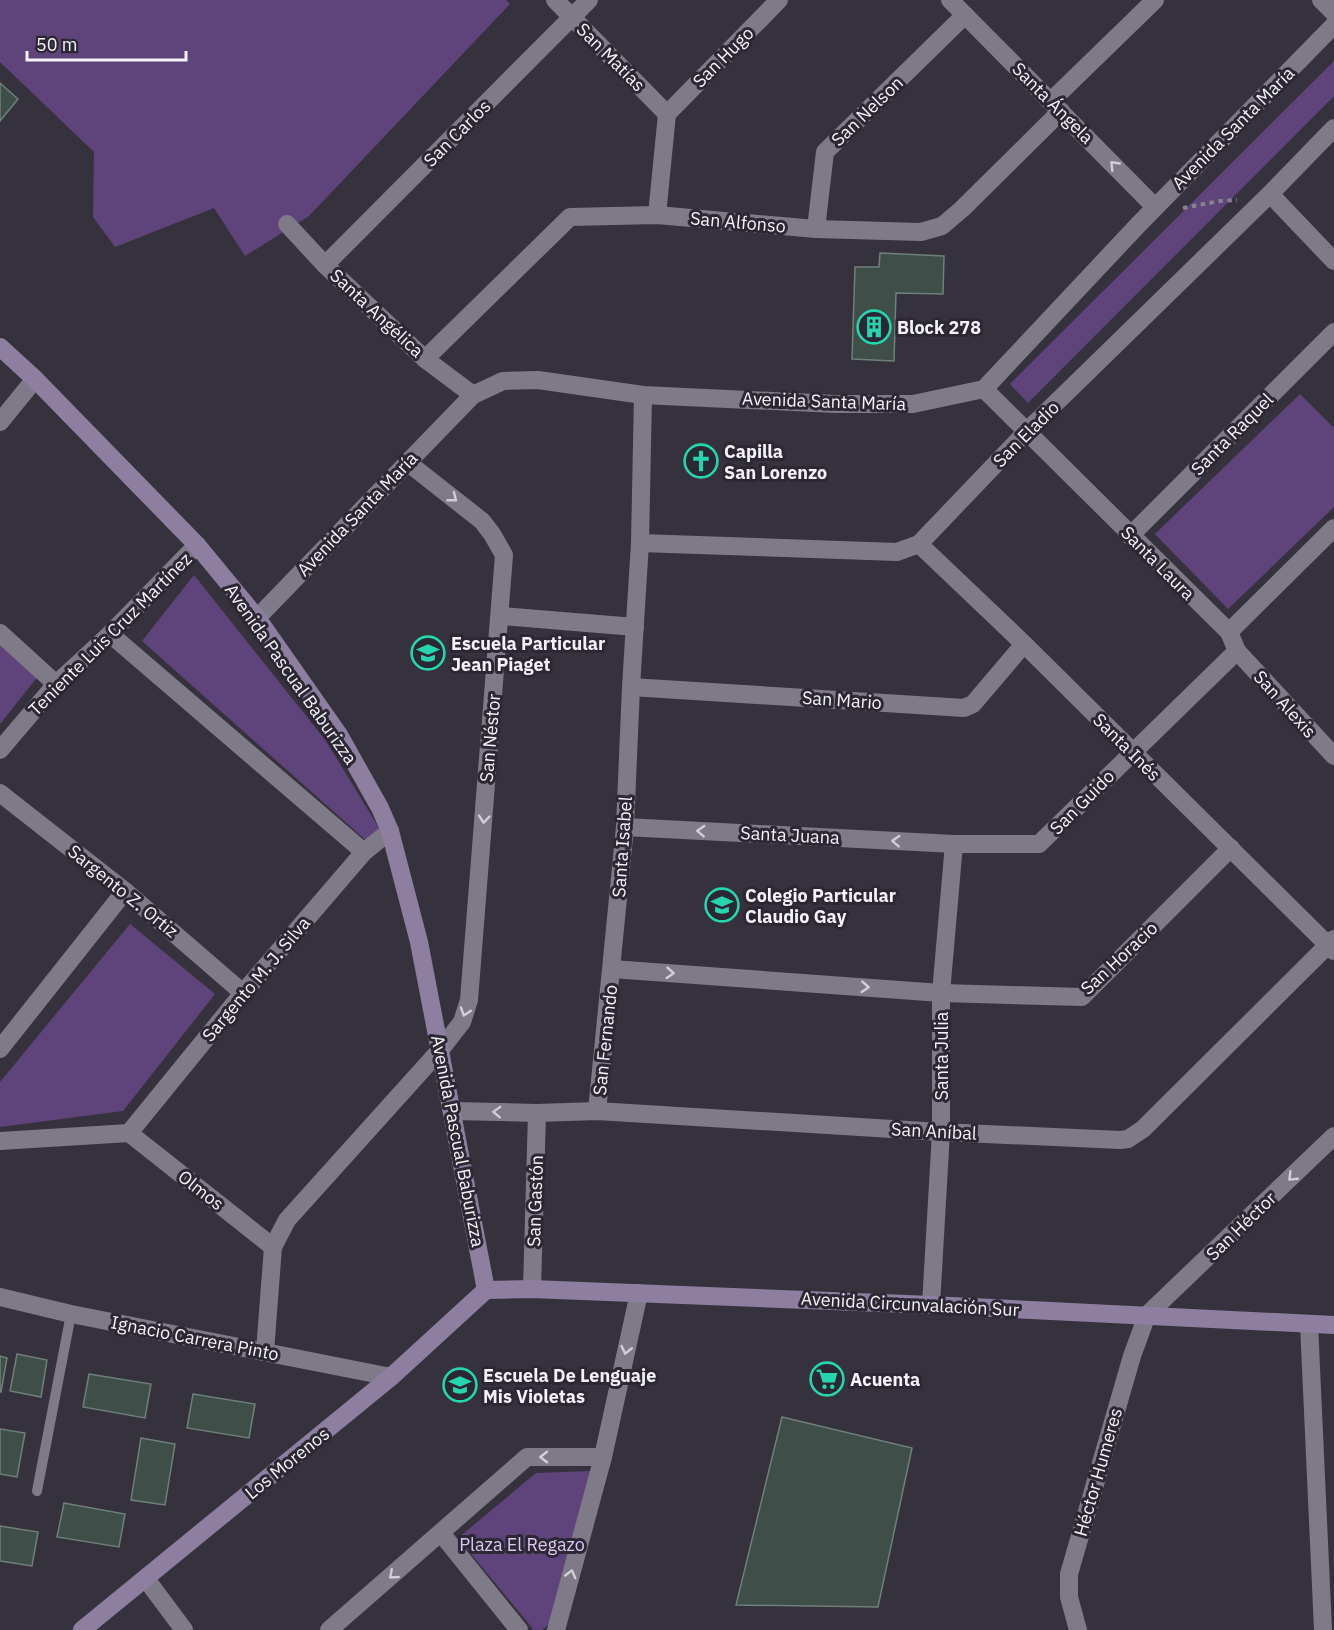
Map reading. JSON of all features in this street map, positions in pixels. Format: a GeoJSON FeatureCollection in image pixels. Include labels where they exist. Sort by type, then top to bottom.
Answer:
{"type":"FeatureCollection","features":[{"type":"Feature","properties":{"kind":"main road","name":"Avenida Pascual Baburizza"},"geometry":{"type":"LineString","coordinates":[[0,347],[35,379],[197,545],[257,618],[339,735],[380,808],[390,831],[419,942],[486,1290]]}},
{"type":"Feature","properties":{"kind":"main road","name":"Avenida Circunvalación Sur"},"geometry":{"type":"LineString","coordinates":[[486,1290],[532,1288],[1334,1325]]}},
{"type":"Feature","properties":{"kind":"main road","name":"Los Morenos"},"geometry":{"type":"LineString","coordinates":[[82,1630],[391,1377],[486,1290]]}},
{"type":"Feature","properties":{"kind":"street","name":"San Matías"},"geometry":{"type":"LineString","coordinates":[[555,0],[667,114]]}},
{"type":"Feature","properties":{"kind":"street","name":"San Carlos"},"geometry":{"type":"LineString","coordinates":[[325,266],[589,0]]}},
{"type":"Feature","properties":{"kind":"street","name":"San Hugo"},"geometry":{"type":"LineString","coordinates":[[667,114],[779,0]]}},
{"type":"Feature","properties":{"kind":"street","name":"Santa Ángela"},"geometry":{"type":"LineString","coordinates":[[950,0],[1155,207]]}},
{"type":"Feature","properties":{"kind":"street"},"geometry":{"type":"LineString","coordinates":[[1321,0],[1334,13]]}},
{"type":"Feature","properties":{"kind":"street","name":"San Alfonso"},"geometry":{"type":"LineString","coordinates":[[425,358],[570,217],[657,215],[816,229],[921,231],[942,226],[962,209],[1146,3]]}},
{"type":"Feature","properties":{"kind":"street","name":"San Nelson"},"geometry":{"type":"LineString","coordinates":[[816,229],[825,152],[965,15]]}},
{"type":"Feature","properties":{"kind":"street","name":"Avenida Santa María"},"geometry":{"type":"LineString","coordinates":[[257,618],[473,395],[503,381],[538,380],[644,395],[836,404],[913,404],[984,389],[1155,207],[1334,25]]}},
{"type":"Feature","properties":{"kind":"street"},"geometry":{"type":"LineString","coordinates":[[657,215],[667,114]]}},
{"type":"Feature","properties":{"kind":"street","name":"San Eladio"},"geometry":{"type":"LineString","coordinates":[[919,544],[1027,431],[1270,194],[1334,128]]}},
{"type":"Feature","properties":{"kind":"street"},"geometry":{"type":"LineString","coordinates":[[1270,194],[1334,261]]}},
{"type":"Feature","properties":{"kind":"street","name":"Santa Angélica"},"geometry":{"type":"LineString","coordinates":[[287,224],[325,266],[425,358],[473,395]]}},
{"type":"Feature","properties":{"kind":"street","name":"Santa Raquel"},"geometry":{"type":"LineString","coordinates":[[1130,536],[1334,332]]}},
{"type":"Feature","properties":{"kind":"street"},"geometry":{"type":"LineString","coordinates":[[0,422],[35,379]]}},
{"type":"Feature","properties":{"kind":"street","name":"Santa Laura"},"geometry":{"type":"LineString","coordinates":[[984,389],[1228,632]]}},
{"type":"Feature","properties":{"kind":"street","name":"Santa Isabel"},"geometry":{"type":"LineString","coordinates":[[612,969],[625,827],[640,543],[644,395]]}},
{"type":"Feature","properties":{"kind":"street","name":"San Néstor"},"geometry":{"type":"LineString","coordinates":[[273,1247],[287,1220],[441,1049],[462,1022],[469,1000],[504,555],[482,521],[407,462]]}},
{"type":"Feature","properties":{"kind":"street"},"geometry":{"type":"LineString","coordinates":[[1228,632],[1334,528]]}},
{"type":"Feature","properties":{"kind":"street"},"geometry":{"type":"LineString","coordinates":[[640,543],[897,552],[919,544]]}},
{"type":"Feature","properties":{"kind":"street","name":"Santa Inés"},"geometry":{"type":"LineString","coordinates":[[919,544],[1332,945]]}},
{"type":"Feature","properties":{"kind":"street","name":"Teniente Luis Cruz Martínez"},"geometry":{"type":"LineString","coordinates":[[0,750],[56,684],[110,634],[197,545]]}},
{"type":"Feature","properties":{"kind":"street"},"geometry":{"type":"LineString","coordinates":[[501,616],[635,627]]}},
{"type":"Feature","properties":{"kind":"street","name":"San Alexis"},"geometry":{"type":"LineString","coordinates":[[1228,632],[1237,651],[1332,750]]}},
{"type":"Feature","properties":{"kind":"street"},"geometry":{"type":"LineString","coordinates":[[0,633],[56,684]]}},
{"type":"Feature","properties":{"kind":"street"},"geometry":{"type":"LineString","coordinates":[[110,634],[364,852]]}},
{"type":"Feature","properties":{"kind":"street","name":"San Mario"},"geometry":{"type":"LineString","coordinates":[[631,687],[963,708],[973,704],[1024,644]]}},
{"type":"Feature","properties":{"kind":"street","name":"San Guido"},"geometry":{"type":"LineString","coordinates":[[954,844],[1039,844],[1237,651]]}},
{"type":"Feature","properties":{"kind":"street","name":"Sargento Z. Ortiz"},"geometry":{"type":"LineString","coordinates":[[0,794],[126,891],[243,993]]}},
{"type":"Feature","properties":{"kind":"street","name":"Santa Juana"},"geometry":{"type":"LineString","coordinates":[[625,827],[954,844]]}},
{"type":"Feature","properties":{"kind":"street","name":"Sargento M. J. Silva"},"geometry":{"type":"LineString","coordinates":[[129,1132],[243,993],[364,852],[390,831]]}},
{"type":"Feature","properties":{"kind":"street","name":"Santa Julia"},"geometry":{"type":"LineString","coordinates":[[931,1305],[941,1132],[942,993],[954,844]]}},
{"type":"Feature","properties":{"kind":"street","name":"San Horacio"},"geometry":{"type":"LineString","coordinates":[[942,993],[1082,997],[1231,848]]}},
{"type":"Feature","properties":{"kind":"street"},"geometry":{"type":"LineString","coordinates":[[0,1049],[126,891]]}},
{"type":"Feature","properties":{"kind":"street","name":"San Aníbal"},"geometry":{"type":"LineString","coordinates":[[453,1111],[537,1113],[597,1111],[941,1132],[1120,1140],[1136,1135],[1332,945]]}},
{"type":"Feature","properties":{"kind":"street"},"geometry":{"type":"LineString","coordinates":[[612,969],[942,993]]}},
{"type":"Feature","properties":{"kind":"street","name":"San Fernando"},"geometry":{"type":"LineString","coordinates":[[597,1111],[612,969]]}},
{"type":"Feature","properties":{"kind":"street","name":"San Gastón"},"geometry":{"type":"LineString","coordinates":[[532,1288],[537,1113]]}},
{"type":"Feature","properties":{"kind":"street"},"geometry":{"type":"LineString","coordinates":[[0,1141],[129,1132]]}},
{"type":"Feature","properties":{"kind":"street","name":"Olmos"},"geometry":{"type":"LineString","coordinates":[[129,1132],[273,1247]]}},
{"type":"Feature","properties":{"kind":"street","name":"San Héctor"},"geometry":{"type":"LineString","coordinates":[[1147,1316],[1334,1136]]}},
{"type":"Feature","properties":{"kind":"street"},"geometry":{"type":"LineString","coordinates":[[265,1351],[273,1247]]}},
{"type":"Feature","properties":{"kind":"street"},"geometry":{"type":"LineString","coordinates":[[556,1630],[603,1457],[639,1293]]}},
{"type":"Feature","properties":{"kind":"street","name":"Ignacio Carrera Pinto"},"geometry":{"type":"LineString","coordinates":[[0,1298],[391,1377]]}},
{"type":"Feature","properties":{"kind":"street","name":"Héctor Humeres"},"geometry":{"type":"LineString","coordinates":[[1078,1630],[1069,1597],[1069,1574],[1132,1356],[1147,1316]]}},
{"type":"Feature","properties":{"kind":"street"},"geometry":{"type":"LineString","coordinates":[[1310,1324],[1323,1630]]}},
{"type":"Feature","properties":{"kind":"street"},"geometry":{"type":"LineString","coordinates":[[339,1627],[527,1457],[603,1457]]}},
{"type":"Feature","properties":{"kind":"street"},"geometry":{"type":"LineString","coordinates":[[441,1533],[519,1630]]}},
{"type":"Feature","properties":{"kind":"street"},"geometry":{"type":"LineString","coordinates":[[146,1578],[184,1630]]}},
{"type":"Feature","properties":{"kind":"lane"},"geometry":{"type":"LineString","coordinates":[[37,1491],[71,1314]]}},
{"type":"Feature","properties":{"kind":"path"},"geometry":{"type":"LineString","coordinates":[[1155,207],[1182,208],[1270,194]]}},
{"type":"Feature","properties":{"kind":"green space"},"geometry":{"type":"Polygon","coordinates":[[[0,0],[506,0],[510,4],[309,216],[245,256],[214,208],[115,247],[93,217],[94,152],[0,62],[0,0]]]}},
{"type":"Feature","properties":{"kind":"green space"},"geometry":{"type":"Polygon","coordinates":[[[1334,61],[1334,96],[1028,403],[1010,384],[1334,61]]]}},
{"type":"Feature","properties":{"kind":"green space"},"geometry":{"type":"Polygon","coordinates":[[[1300,394],[1334,428],[1334,507],[1228,609],[1155,534],[1300,394]]]}},
{"type":"Feature","properties":{"kind":"green space"},"geometry":{"type":"Polygon","coordinates":[[[194,575],[326,741],[379,828],[369,843],[142,641],[194,575]]]}},
{"type":"Feature","properties":{"kind":"green space"},"geometry":{"type":"Polygon","coordinates":[[[0,644],[39,675],[0,724],[0,644]]]}},
{"type":"Feature","properties":{"kind":"green space"},"geometry":{"type":"Polygon","coordinates":[[[130,924],[215,994],[123,1111],[0,1127],[0,1082],[130,924]]]}},
{"type":"Feature","properties":{"kind":"green space","name":"Plaza El Regazo"},"geometry":{"type":"Polygon","coordinates":[[[590,1471],[549,1624],[542,1630],[534,1630],[458,1538],[536,1473],[590,1471]]]}},
{"type":"Feature","properties":{"kind":"building"},"geometry":{"type":"Polygon","coordinates":[[[0,83],[18,99],[0,121],[0,83]]]}},
{"type":"Feature","properties":{"kind":"building","name":"Block 278"},"geometry":{"type":"Polygon","coordinates":[[[880,253],[944,256],[943,294],[896,293],[894,361],[852,359],[855,267],[879,267],[880,253]]]}},
{"type":"Feature","properties":{"kind":"building"},"geometry":{"type":"Polygon","coordinates":[[[17,1354],[47,1360],[41,1397],[10,1391],[17,1354]]]}},
{"type":"Feature","properties":{"kind":"building"},"geometry":{"type":"Polygon","coordinates":[[[0,1356],[7,1358],[1,1392],[0,1392],[0,1356]]]}},
{"type":"Feature","properties":{"kind":"building"},"geometry":{"type":"Polygon","coordinates":[[[89,1374],[151,1384],[145,1418],[83,1407],[89,1374]]]}},
{"type":"Feature","properties":{"kind":"building"},"geometry":{"type":"Polygon","coordinates":[[[193,1394],[255,1404],[249,1438],[187,1428],[193,1394]]]}},
{"type":"Feature","properties":{"kind":"building"},"geometry":{"type":"Polygon","coordinates":[[[782,1417],[912,1448],[878,1607],[736,1605],[782,1417]]]}},
{"type":"Feature","properties":{"kind":"building"},"geometry":{"type":"Polygon","coordinates":[[[0,1429],[25,1433],[17,1477],[0,1474],[0,1429]]]}},
{"type":"Feature","properties":{"kind":"building"},"geometry":{"type":"Polygon","coordinates":[[[141,1438],[175,1444],[165,1505],[131,1500],[141,1438]]]}},
{"type":"Feature","properties":{"kind":"building"},"geometry":{"type":"Polygon","coordinates":[[[64,1503],[125,1514],[119,1547],[57,1537],[64,1503]]]}},
{"type":"Feature","properties":{"kind":"building"},"geometry":{"type":"Polygon","coordinates":[[[0,1526],[38,1532],[32,1566],[0,1561],[0,1526]]]}},
{"type":"Feature","properties":{"kind":"place","name":"Block 278"},"geometry":{"type":"Point","coordinates":[874,327]}},
{"type":"Feature","properties":{"kind":"place","name":"Capilla San Lorenzo"},"geometry":{"type":"Point","coordinates":[701,461]}},
{"type":"Feature","properties":{"kind":"place","name":"Escuela Particular Jean Piaget"},"geometry":{"type":"Point","coordinates":[428,653]}},
{"type":"Feature","properties":{"kind":"place","name":"Colegio Particular Claudio Gay"},"geometry":{"type":"Point","coordinates":[722,905]}},
{"type":"Feature","properties":{"kind":"place","name":"Acuenta"},"geometry":{"type":"Point","coordinates":[827,1379]}},
{"type":"Feature","properties":{"kind":"place","name":"Escuela De Lenguaje Mis Violetas"},"geometry":{"type":"Point","coordinates":[460,1385]}}]}
